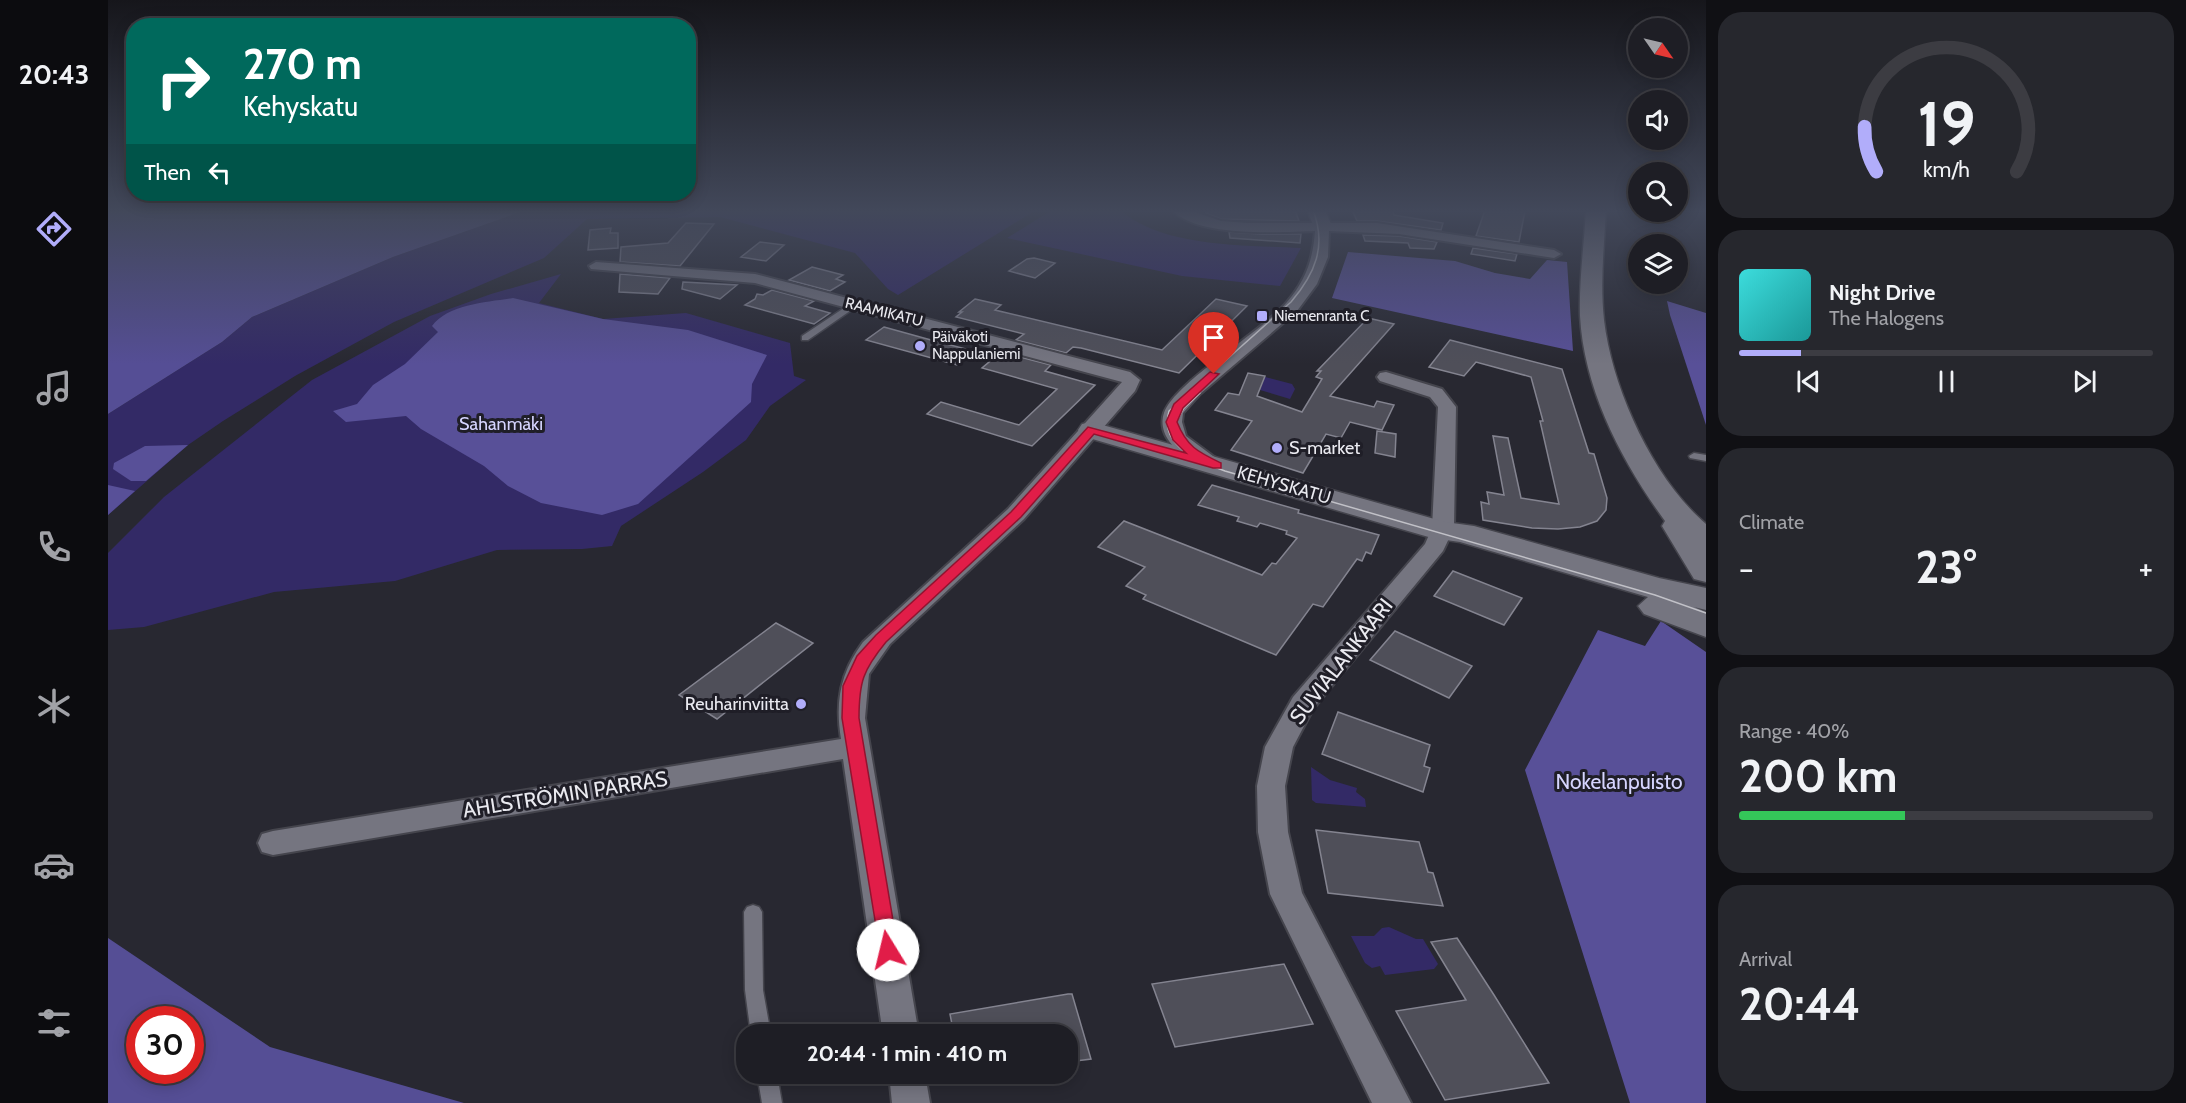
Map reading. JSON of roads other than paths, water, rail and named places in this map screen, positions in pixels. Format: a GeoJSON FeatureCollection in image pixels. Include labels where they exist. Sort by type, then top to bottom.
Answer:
{"type":"FeatureCollection","features":[{"type":"Feature","properties":{"kind":"main road"},"geometry":{"type":"LineString","coordinates":[[1594,261],[1592,297],[1594,332],[1614,409],[1634,448],[1675,513],[1706,543]]}},
{"type":"Feature","properties":{"kind":"main road","name":"KEHYSKATU"},"geometry":{"type":"LineString","coordinates":[[1092,430],[1443,531],[1463,533],[1655,588],[1706,600]]}},
{"type":"Feature","properties":{"kind":"main road"},"geometry":{"type":"LineString","coordinates":[[1675,513],[1680,532],[1706,572]]}},
{"type":"Feature","properties":{"kind":"main road","name":"KEHYSKATU"},"geometry":{"type":"LineString","coordinates":[[1443,531],[1459,542],[1501,559],[1653,605],[1706,624]]}},
{"type":"Feature","properties":{"kind":"main road"},"geometry":{"type":"LineString","coordinates":[[1706,600],[1700,610],[1706,624]]}},
{"type":"Feature","properties":{"kind":"street"},"geometry":{"type":"LineString","coordinates":[[1217,466],[1194,454],[1179,440],[1172,429],[1174,412],[1285,313],[1304,292],[1321,261]]}},
{"type":"Feature","properties":{"kind":"street","name":"RAAMIKATU"},"geometry":{"type":"LineString","coordinates":[[596,266],[741,276],[856,304],[1124,376],[1131,380],[1129,387],[1092,430]]}},
{"type":"Feature","properties":{"kind":"street"},"geometry":{"type":"LineString","coordinates":[[1386,378],[1436,393],[1447,407],[1443,531]]}},
{"type":"Feature","properties":{"kind":"street"},"geometry":{"type":"LineString","coordinates":[[899,1024],[850,718],[851,686],[862,660],[881,638],[1016,514],[1092,430]]}},
{"type":"Feature","properties":{"kind":"street","name":"SUVIALANKAARI"},"geometry":{"type":"LineString","coordinates":[[1392,1103],[1286,894],[1273,832],[1271,786],[1278,747],[1302,704],[1435,546],[1443,531]]}},
{"type":"Feature","properties":{"kind":"street","name":"AHLSTRÖMIN PARRAS"},"geometry":{"type":"LineString","coordinates":[[273,843],[856,747]]}},
{"type":"Feature","properties":{"kind":"street"},"geometry":{"type":"LineString","coordinates":[[908,1084],[911,1103]]}},
{"type":"Feature","properties":{"kind":"lane"},"geometry":{"type":"LineString","coordinates":[[805,338],[856,304]]}},
{"type":"Feature","properties":{"kind":"lane"},"geometry":{"type":"LineString","coordinates":[[1694,456],[1706,458]]}},
{"type":"Feature","properties":{"kind":"lane"},"geometry":{"type":"LineString","coordinates":[[753,912],[754,990],[759,1024]]}},
{"type":"Feature","properties":{"kind":"lane"},"geometry":{"type":"LineString","coordinates":[[769,1084],[772,1103]]}},
{"type":"Feature","properties":{"kind":"tram line"},"geometry":{"type":"LineString","coordinates":[[1315,261],[1307,281],[1291,302],[1169,411],[1167,423],[1175,443],[1193,457],[1225,471],[1655,595],[1706,613]]}},
{"type":"Feature","properties":{"kind":"tram line"},"geometry":{"type":"LineString","coordinates":[[1189,446],[1180,436],[1176,422],[1184,408],[1200,393]]}},
{"type":"Feature","properties":{"kind":"place","name":"Niemenranta C"},"geometry":{"type":"Point","coordinates":[1262,316]}},
{"type":"Feature","properties":{"kind":"place","name":"Päiväkoti Nappulaniemi"},"geometry":{"type":"Point","coordinates":[920,346]}},
{"type":"Feature","properties":{"kind":"place","name":"S-market"},"geometry":{"type":"Point","coordinates":[1277,448]}},
{"type":"Feature","properties":{"kind":"place","name":"Reuharinviitta"},"geometry":{"type":"Point","coordinates":[801,704]}},
{"type":"Feature","properties":{"kind":"park label","name":"Sahanmäki"},"geometry":{"type":"Point","coordinates":[501,424]}},
{"type":"Feature","properties":{"kind":"park label","name":"Nokelanpuisto"},"geometry":{"type":"Point","coordinates":[1619,781]}}]}
